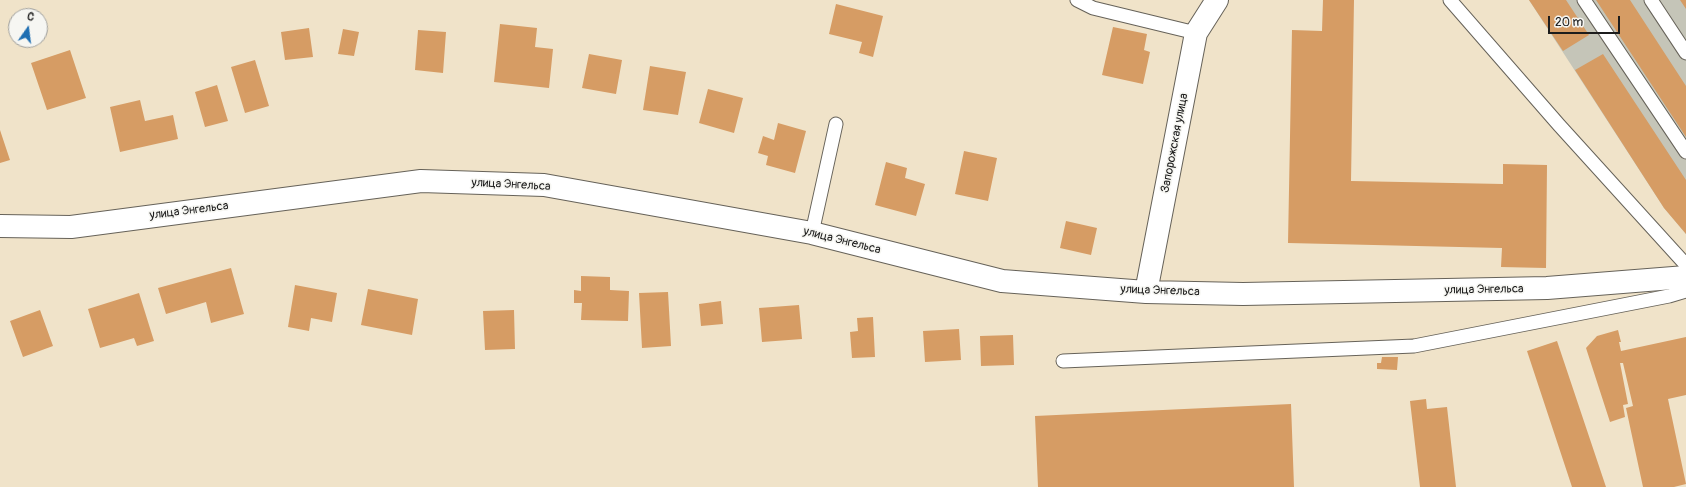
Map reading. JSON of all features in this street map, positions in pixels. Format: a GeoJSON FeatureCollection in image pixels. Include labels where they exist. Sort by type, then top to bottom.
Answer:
{"type":"FeatureCollection","features":[{"type":"Feature","properties":{"kind":"street","name":"Запорожская улица"},"geometry":{"type":"LineString","coordinates":[[1146,292],[1196,33],[1218,0]]}},
{"type":"Feature","properties":{"kind":"street","name":"улица Энгельса"},"geometry":{"type":"LineString","coordinates":[[0,226],[70,227],[421,181],[544,185],[812,233],[1002,281],[1146,292],[1243,294],[1547,288],[1686,277]]}},
{"type":"Feature","properties":{"kind":"lane"},"geometry":{"type":"LineString","coordinates":[[1077,0],[1093,8],[1196,33]]}},
{"type":"Feature","properties":{"kind":"lane"},"geometry":{"type":"LineString","coordinates":[[1450,0],[1686,265]]}},
{"type":"Feature","properties":{"kind":"lane"},"geometry":{"type":"LineString","coordinates":[[1584,0],[1686,152]]}},
{"type":"Feature","properties":{"kind":"lane"},"geometry":{"type":"LineString","coordinates":[[1651,0],[1686,53]]}},
{"type":"Feature","properties":{"kind":"lane"},"geometry":{"type":"LineString","coordinates":[[812,233],[836,124]]}},
{"type":"Feature","properties":{"kind":"lane"},"geometry":{"type":"LineString","coordinates":[[1063,360],[1414,346],[1669,296],[1686,291]]}},
{"type":"Feature","properties":{"kind":"shaded area"},"geometry":{"type":"Polygon","coordinates":[[[1529,0],[1686,0],[1686,234],[1664,208],[1529,0]]]}},
{"type":"Feature","properties":{"kind":"building"},"geometry":{"type":"Polygon","coordinates":[[[1323,0],[1354,0],[1351,181],[1503,184],[1503,164],[1547,165],[1546,268],[1501,267],[1502,248],[1288,243],[1292,30],[1322,31],[1323,0]]]}},
{"type":"Feature","properties":{"kind":"building"},"geometry":{"type":"Polygon","coordinates":[[[1529,0],[1566,0],[1589,35],[1563,51],[1529,0]]]}},
{"type":"Feature","properties":{"kind":"building"},"geometry":{"type":"Polygon","coordinates":[[[1596,0],[1630,0],[1686,86],[1686,137],[1596,0]]]}},
{"type":"Feature","properties":{"kind":"building"},"geometry":{"type":"Polygon","coordinates":[[[1680,0],[1686,0],[1686,9],[1680,0]]]}},
{"type":"Feature","properties":{"kind":"building"},"geometry":{"type":"Polygon","coordinates":[[[836,4],[883,16],[873,57],[859,53],[862,42],[829,34],[836,4]]]}},
{"type":"Feature","properties":{"kind":"building"},"geometry":{"type":"Polygon","coordinates":[[[500,24],[537,28],[535,47],[553,49],[549,88],[494,82],[500,24]]]}},
{"type":"Feature","properties":{"kind":"building"},"geometry":{"type":"Polygon","coordinates":[[[1113,27],[1147,34],[1144,50],[1150,52],[1143,84],[1102,75],[1113,27]]]}},
{"type":"Feature","properties":{"kind":"building"},"geometry":{"type":"Polygon","coordinates":[[[309,28],[313,57],[285,60],[281,32],[309,28]]]}},
{"type":"Feature","properties":{"kind":"building"},"geometry":{"type":"Polygon","coordinates":[[[343,29],[359,32],[354,56],[338,54],[343,29]]]}},
{"type":"Feature","properties":{"kind":"building"},"geometry":{"type":"Polygon","coordinates":[[[418,30],[446,32],[443,73],[415,70],[418,30]]]}},
{"type":"Feature","properties":{"kind":"building"},"geometry":{"type":"Polygon","coordinates":[[[70,50],[86,98],[47,110],[31,63],[70,50]]]}},
{"type":"Feature","properties":{"kind":"building"},"geometry":{"type":"Polygon","coordinates":[[[589,54],[622,60],[616,94],[582,88],[589,54]]]}},
{"type":"Feature","properties":{"kind":"building"},"geometry":{"type":"Polygon","coordinates":[[[1603,54],[1686,180],[1686,234],[1664,208],[1575,70],[1603,54]]]}},
{"type":"Feature","properties":{"kind":"building"},"geometry":{"type":"Polygon","coordinates":[[[255,60],[269,106],[245,113],[231,67],[255,60]]]}},
{"type":"Feature","properties":{"kind":"building"},"geometry":{"type":"Polygon","coordinates":[[[650,66],[686,72],[678,115],[643,110],[650,66]]]}},
{"type":"Feature","properties":{"kind":"building"},"geometry":{"type":"Polygon","coordinates":[[[217,85],[228,121],[205,127],[195,92],[217,85]]]}},
{"type":"Feature","properties":{"kind":"building"},"geometry":{"type":"Polygon","coordinates":[[[708,89],[743,98],[734,133],[699,123],[708,89]]]}},
{"type":"Feature","properties":{"kind":"building"},"geometry":{"type":"Polygon","coordinates":[[[140,100],[145,121],[173,115],[178,139],[120,152],[110,107],[140,100]]]}},
{"type":"Feature","properties":{"kind":"building"},"geometry":{"type":"Polygon","coordinates":[[[778,123],[806,131],[795,173],[766,165],[768,156],[758,153],[763,136],[774,140],[778,123]]]}},
{"type":"Feature","properties":{"kind":"building"},"geometry":{"type":"Polygon","coordinates":[[[0,130],[10,160],[0,163],[0,130]]]}},
{"type":"Feature","properties":{"kind":"building"},"geometry":{"type":"Polygon","coordinates":[[[964,151],[997,158],[988,201],[955,194],[964,151]]]}},
{"type":"Feature","properties":{"kind":"building"},"geometry":{"type":"Polygon","coordinates":[[[886,162],[907,168],[905,178],[925,184],[916,216],[875,205],[886,162]]]}},
{"type":"Feature","properties":{"kind":"building"},"geometry":{"type":"Polygon","coordinates":[[[1066,221],[1097,228],[1091,255],[1060,248],[1066,221]]]}},
{"type":"Feature","properties":{"kind":"building"},"geometry":{"type":"Polygon","coordinates":[[[231,268],[244,314],[211,323],[206,302],[166,314],[158,288],[231,268]]]}},
{"type":"Feature","properties":{"kind":"building"},"geometry":{"type":"Polygon","coordinates":[[[581,276],[610,277],[610,290],[629,291],[628,321],[581,320],[582,303],[574,303],[574,290],[581,291],[581,276]]]}},
{"type":"Feature","properties":{"kind":"building"},"geometry":{"type":"Polygon","coordinates":[[[295,285],[337,293],[332,322],[311,318],[309,331],[288,327],[295,285]]]}},
{"type":"Feature","properties":{"kind":"building"},"geometry":{"type":"Polygon","coordinates":[[[368,289],[418,299],[412,335],[361,325],[368,289]]]}},
{"type":"Feature","properties":{"kind":"building"},"geometry":{"type":"Polygon","coordinates":[[[668,292],[671,346],[642,348],[639,293],[668,292]]]}},
{"type":"Feature","properties":{"kind":"building"},"geometry":{"type":"Polygon","coordinates":[[[139,293],[154,341],[137,346],[134,338],[100,348],[88,309],[139,293]]]}},
{"type":"Feature","properties":{"kind":"building"},"geometry":{"type":"Polygon","coordinates":[[[721,301],[723,324],[701,326],[699,304],[721,301]]]}},
{"type":"Feature","properties":{"kind":"building"},"geometry":{"type":"Polygon","coordinates":[[[799,305],[802,339],[762,342],[759,308],[799,305]]]}},
{"type":"Feature","properties":{"kind":"building"},"geometry":{"type":"Polygon","coordinates":[[[40,310],[53,346],[23,357],[10,321],[40,310]]]}},
{"type":"Feature","properties":{"kind":"building"},"geometry":{"type":"Polygon","coordinates":[[[514,310],[515,349],[485,350],[483,311],[514,310]]]}},
{"type":"Feature","properties":{"kind":"building"},"geometry":{"type":"Polygon","coordinates":[[[873,317],[875,357],[852,358],[850,332],[858,331],[857,318],[873,317]]]}},
{"type":"Feature","properties":{"kind":"building"},"geometry":{"type":"Polygon","coordinates":[[[959,329],[961,360],[925,362],[923,331],[959,329]]]}},
{"type":"Feature","properties":{"kind":"building"},"geometry":{"type":"Polygon","coordinates":[[[1618,330],[1621,342],[1619,342],[1621,351],[1686,337],[1686,395],[1668,399],[1686,484],[1674,487],[1643,487],[1626,408],[1633,406],[1623,363],[1620,363],[1628,404],[1623,405],[1625,417],[1610,422],[1586,348],[1597,336],[1618,330]]]}},
{"type":"Feature","properties":{"kind":"building"},"geometry":{"type":"Polygon","coordinates":[[[1013,335],[1014,365],[981,366],[980,336],[1013,335]]]}},
{"type":"Feature","properties":{"kind":"building"},"geometry":{"type":"Polygon","coordinates":[[[1557,341],[1606,487],[1572,487],[1527,351],[1557,341]]]}},
{"type":"Feature","properties":{"kind":"building"},"geometry":{"type":"Polygon","coordinates":[[[1382,357],[1398,357],[1397,370],[1377,369],[1377,363],[1381,363],[1382,357]]]}},
{"type":"Feature","properties":{"kind":"building"},"geometry":{"type":"Polygon","coordinates":[[[1426,399],[1427,409],[1447,407],[1456,487],[1420,487],[1410,401],[1426,399]]]}},
{"type":"Feature","properties":{"kind":"building"},"geometry":{"type":"Polygon","coordinates":[[[1291,404],[1294,487],[1038,487],[1035,416],[1291,404]]]}}]}
